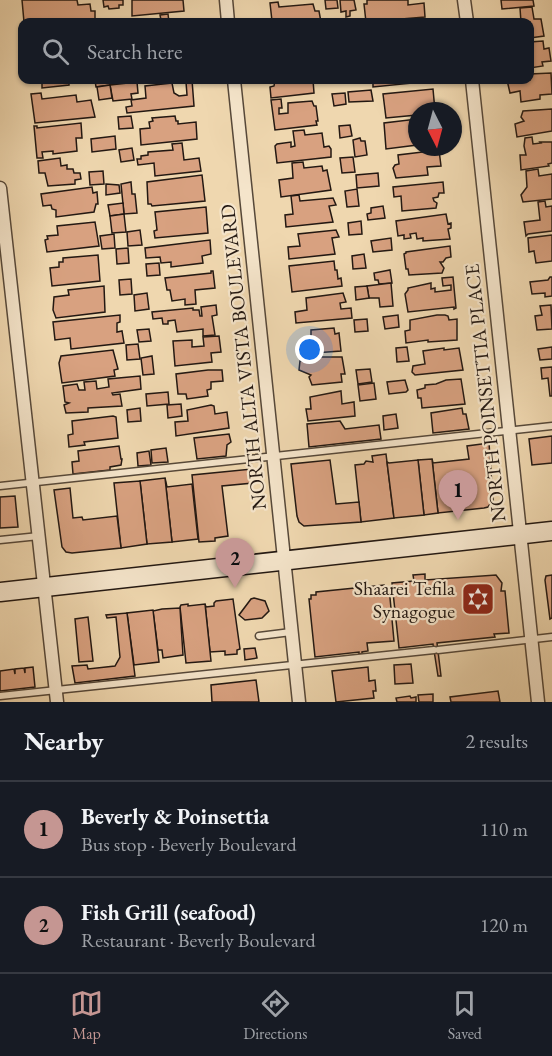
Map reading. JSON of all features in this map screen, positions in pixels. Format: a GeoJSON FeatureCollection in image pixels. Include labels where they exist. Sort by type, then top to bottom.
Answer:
{"type":"FeatureCollection","features":[{"type":"Feature","properties":{"kind":"main road"},"geometry":{"type":"LineString","coordinates":[[0,592],[552,531]]}},
{"type":"Feature","properties":{"kind":"street"},"geometry":{"type":"LineString","coordinates":[[226,0],[228,18]]}},
{"type":"Feature","properties":{"kind":"street"},"geometry":{"type":"LineString","coordinates":[[464,0],[466,18]]}},
{"type":"Feature","properties":{"kind":"street","name":"NORTH ALTA VISTA BOULEVARD"},"geometry":{"type":"LineString","coordinates":[[234,84],[298,702]]}},
{"type":"Feature","properties":{"kind":"street","name":"NORTH POINSETTIA PLACE"},"geometry":{"type":"LineString","coordinates":[[472,84],[538,702]]}},
{"type":"Feature","properties":{"kind":"street"},"geometry":{"type":"LineString","coordinates":[[0,188],[57,696]]}},
{"type":"Feature","properties":{"kind":"lane"},"geometry":{"type":"LineString","coordinates":[[0,486],[552,426]]}},
{"type":"Feature","properties":{"kind":"lane"},"geometry":{"type":"LineString","coordinates":[[0,540],[39,536]]}},
{"type":"Feature","properties":{"kind":"lane"},"geometry":{"type":"LineString","coordinates":[[259,636],[291,632]]}},
{"type":"Feature","properties":{"kind":"lane"},"geometry":{"type":"LineString","coordinates":[[0,696],[57,696],[295,665],[552,637]]}},
{"type":"Feature","properties":{"kind":"building"},"geometry":{"type":"Polygon","coordinates":[[[22,0],[77,0],[78,5],[90,4],[91,11],[95,11],[95,18],[24,18],[22,0]]]}},
{"type":"Feature","properties":{"kind":"building"},"geometry":{"type":"Polygon","coordinates":[[[103,0],[123,0],[123,5],[109,9],[108,6],[104,7],[103,0]]]}},
{"type":"Feature","properties":{"kind":"building"},"geometry":{"type":"Polygon","coordinates":[[[132,0],[183,0],[184,11],[132,16],[132,0]]]}},
{"type":"Feature","properties":{"kind":"building"},"geometry":{"type":"Polygon","coordinates":[[[325,0],[337,0],[338,8],[326,9],[325,0]]]}},
{"type":"Feature","properties":{"kind":"building"},"geometry":{"type":"Polygon","coordinates":[[[340,0],[354,0],[356,10],[350,11],[350,16],[346,17],[346,11],[341,12],[340,0]]]}},
{"type":"Feature","properties":{"kind":"building"},"geometry":{"type":"Polygon","coordinates":[[[367,0],[408,0],[408,5],[424,3],[425,17],[366,18],[364,4],[367,4],[367,0]]]}},
{"type":"Feature","properties":{"kind":"building"},"geometry":{"type":"Polygon","coordinates":[[[501,0],[533,0],[534,6],[502,9],[501,0]]]}},
{"type":"Feature","properties":{"kind":"building"},"geometry":{"type":"Polygon","coordinates":[[[278,2],[279,7],[313,4],[315,11],[319,11],[320,18],[272,18],[270,3],[278,2]]]}},
{"type":"Feature","properties":{"kind":"building"},"geometry":{"type":"Polygon","coordinates":[[[532,7],[534,18],[521,18],[520,8],[532,7]]]}},
{"type":"Feature","properties":{"kind":"building"},"geometry":{"type":"Polygon","coordinates":[[[168,14],[168,18],[161,18],[160,15],[168,14]]]}},
{"type":"Feature","properties":{"kind":"building"},"geometry":{"type":"Polygon","coordinates":[[[534,19],[541,19],[544,36],[534,37],[534,19]]]}},
{"type":"Feature","properties":{"kind":"building"},"geometry":{"type":"Polygon","coordinates":[[[543,41],[544,49],[549,48],[551,61],[542,62],[543,66],[534,67],[534,42],[543,41]]]}},
{"type":"Feature","properties":{"kind":"building"},"geometry":{"type":"Polygon","coordinates":[[[551,73],[552,94],[540,95],[540,99],[521,102],[520,91],[510,93],[508,84],[534,84],[534,74],[551,73]]]}},
{"type":"Feature","properties":{"kind":"building"},"geometry":{"type":"Polygon","coordinates":[[[42,84],[69,84],[69,85],[42,88],[42,84]]]}},
{"type":"Feature","properties":{"kind":"building"},"geometry":{"type":"Polygon","coordinates":[[[96,84],[110,84],[110,85],[96,87],[96,84]]]}},
{"type":"Feature","properties":{"kind":"building"},"geometry":{"type":"Polygon","coordinates":[[[137,84],[138,93],[131,94],[132,99],[113,101],[110,85],[137,84]]]}},
{"type":"Feature","properties":{"kind":"building"},"geometry":{"type":"Polygon","coordinates":[[[172,84],[174,93],[179,96],[187,95],[186,84],[192,84],[194,106],[127,113],[126,107],[132,106],[131,100],[146,98],[145,86],[172,84]]]}},
{"type":"Feature","properties":{"kind":"building"},"geometry":{"type":"Polygon","coordinates":[[[274,84],[313,84],[314,93],[271,98],[270,87],[274,84]]]}},
{"type":"Feature","properties":{"kind":"building"},"geometry":{"type":"Polygon","coordinates":[[[373,84],[403,84],[373,87],[373,84]]]}},
{"type":"Feature","properties":{"kind":"building"},"geometry":{"type":"Polygon","coordinates":[[[110,85],[112,98],[99,100],[97,87],[110,85]]]}},
{"type":"Feature","properties":{"kind":"building"},"geometry":{"type":"Polygon","coordinates":[[[433,89],[434,102],[408,102],[408,116],[386,118],[383,94],[433,89]]]}},
{"type":"Feature","properties":{"kind":"building"},"geometry":{"type":"Polygon","coordinates":[[[371,90],[373,101],[349,102],[348,92],[371,90]]]}},
{"type":"Feature","properties":{"kind":"building"},"geometry":{"type":"Polygon","coordinates":[[[41,93],[42,99],[76,95],[77,102],[91,100],[95,117],[35,123],[31,94],[41,93]]]}},
{"type":"Feature","properties":{"kind":"building"},"geometry":{"type":"Polygon","coordinates":[[[345,93],[346,104],[334,106],[332,94],[345,93]]]}},
{"type":"Feature","properties":{"kind":"building"},"geometry":{"type":"Polygon","coordinates":[[[281,99],[282,108],[279,108],[279,114],[288,113],[288,103],[312,101],[316,106],[317,125],[275,130],[271,100],[281,99]]]}},
{"type":"Feature","properties":{"kind":"building"},"geometry":{"type":"Polygon","coordinates":[[[552,109],[552,131],[517,137],[515,124],[524,121],[521,117],[523,111],[552,109]]]}},
{"type":"Feature","properties":{"kind":"building"},"geometry":{"type":"Polygon","coordinates":[[[131,116],[133,128],[119,129],[118,117],[131,116]]]}},
{"type":"Feature","properties":{"kind":"building"},"geometry":{"type":"Polygon","coordinates":[[[175,116],[178,124],[196,122],[197,139],[141,145],[140,129],[150,128],[149,122],[153,121],[152,118],[175,116]]]}},
{"type":"Feature","properties":{"kind":"building"},"geometry":{"type":"Polygon","coordinates":[[[408,120],[408,146],[386,149],[384,123],[408,120]]]}},
{"type":"Feature","properties":{"kind":"building"},"geometry":{"type":"Polygon","coordinates":[[[81,123],[82,138],[76,138],[77,151],[53,154],[53,151],[42,152],[43,158],[37,158],[34,126],[37,128],[81,123]]]}},
{"type":"Feature","properties":{"kind":"building"},"geometry":{"type":"Polygon","coordinates":[[[350,125],[352,136],[340,138],[339,126],[350,125]]]}},
{"type":"Feature","properties":{"kind":"building"},"geometry":{"type":"Polygon","coordinates":[[[304,130],[305,135],[322,133],[324,147],[329,146],[331,157],[277,163],[275,146],[291,142],[291,147],[295,146],[293,131],[304,130]]]}},
{"type":"Feature","properties":{"kind":"building"},"geometry":{"type":"Polygon","coordinates":[[[115,136],[116,149],[92,152],[91,139],[115,136]]]}},
{"type":"Feature","properties":{"kind":"building"},"geometry":{"type":"Polygon","coordinates":[[[532,137],[533,144],[552,142],[552,163],[548,164],[549,166],[521,170],[520,155],[526,155],[525,138],[532,137]]]}},
{"type":"Feature","properties":{"kind":"building"},"geometry":{"type":"Polygon","coordinates":[[[360,138],[361,141],[365,141],[367,155],[355,157],[353,140],[360,138]]]}},
{"type":"Feature","properties":{"kind":"building"},"geometry":{"type":"Polygon","coordinates":[[[182,143],[184,160],[199,158],[201,171],[155,176],[154,163],[138,165],[137,159],[148,155],[148,152],[173,150],[172,144],[182,143]]]}},
{"type":"Feature","properties":{"kind":"building"},"geometry":{"type":"Polygon","coordinates":[[[132,148],[134,160],[121,162],[119,150],[132,148]]]}},
{"type":"Feature","properties":{"kind":"building"},"geometry":{"type":"Polygon","coordinates":[[[398,155],[440,156],[441,166],[427,167],[428,175],[396,178],[393,168],[399,164],[398,155]]]}},
{"type":"Feature","properties":{"kind":"building"},"geometry":{"type":"Polygon","coordinates":[[[353,157],[355,172],[342,173],[340,158],[353,157]]]}},
{"type":"Feature","properties":{"kind":"building"},"geometry":{"type":"Polygon","coordinates":[[[60,158],[61,166],[67,165],[67,169],[80,173],[81,179],[75,180],[75,184],[48,186],[45,173],[39,173],[38,161],[60,158]]]}},
{"type":"Feature","properties":{"kind":"building"},"geometry":{"type":"Polygon","coordinates":[[[303,162],[304,168],[322,166],[323,171],[327,170],[331,190],[281,197],[279,180],[293,178],[292,163],[303,162]]]}},
{"type":"Feature","properties":{"kind":"building"},"geometry":{"type":"Polygon","coordinates":[[[538,169],[539,176],[552,174],[552,199],[523,202],[521,195],[527,187],[526,171],[538,169]]]}},
{"type":"Feature","properties":{"kind":"building"},"geometry":{"type":"Polygon","coordinates":[[[103,171],[104,184],[90,185],[89,172],[103,171]]]}},
{"type":"Feature","properties":{"kind":"building"},"geometry":{"type":"Polygon","coordinates":[[[378,173],[379,186],[357,188],[356,175],[378,173]]]}},
{"type":"Feature","properties":{"kind":"building"},"geometry":{"type":"Polygon","coordinates":[[[202,175],[205,201],[152,206],[148,204],[147,182],[202,175]]]}},
{"type":"Feature","properties":{"kind":"building"},"geometry":{"type":"Polygon","coordinates":[[[131,182],[137,213],[124,214],[121,184],[131,182]]]}},
{"type":"Feature","properties":{"kind":"building"},"geometry":{"type":"Polygon","coordinates":[[[443,182],[444,193],[439,193],[438,197],[433,198],[437,203],[436,208],[402,211],[401,196],[394,197],[393,187],[443,182]]]}},
{"type":"Feature","properties":{"kind":"building"},"geometry":{"type":"Polygon","coordinates":[[[106,184],[119,185],[120,193],[106,195],[106,184]]]}},
{"type":"Feature","properties":{"kind":"building"},"geometry":{"type":"Polygon","coordinates":[[[92,187],[93,193],[97,192],[98,204],[94,212],[56,217],[56,210],[52,209],[51,205],[43,206],[41,194],[92,187]]]}},
{"type":"Feature","properties":{"kind":"building"},"geometry":{"type":"Polygon","coordinates":[[[357,189],[359,206],[347,207],[345,191],[357,189]]]}},
{"type":"Feature","properties":{"kind":"building"},"geometry":{"type":"Polygon","coordinates":[[[299,195],[300,201],[333,198],[336,205],[329,206],[333,222],[286,227],[285,215],[293,214],[291,196],[299,195]]]}},
{"type":"Feature","properties":{"kind":"building"},"geometry":{"type":"Polygon","coordinates":[[[545,201],[546,207],[552,206],[552,231],[526,236],[524,222],[540,220],[538,202],[545,201]]]}},
{"type":"Feature","properties":{"kind":"building"},"geometry":{"type":"Polygon","coordinates":[[[123,203],[124,214],[110,216],[108,205],[123,203]]]}},
{"type":"Feature","properties":{"kind":"building"},"geometry":{"type":"Polygon","coordinates":[[[383,206],[385,218],[368,220],[367,214],[371,213],[371,208],[383,206]]]}},
{"type":"Feature","properties":{"kind":"building"},"geometry":{"type":"Polygon","coordinates":[[[206,207],[208,233],[155,238],[154,231],[157,230],[155,212],[206,207]]]}},
{"type":"Feature","properties":{"kind":"building"},"geometry":{"type":"Polygon","coordinates":[[[124,214],[126,232],[112,233],[110,216],[124,214]]]}},
{"type":"Feature","properties":{"kind":"building"},"geometry":{"type":"Polygon","coordinates":[[[446,214],[448,224],[451,223],[451,228],[448,229],[450,239],[423,241],[423,238],[417,239],[416,233],[410,234],[411,238],[404,239],[404,235],[398,236],[396,221],[446,214]]]}},
{"type":"Feature","properties":{"kind":"building"},"geometry":{"type":"Polygon","coordinates":[[[361,221],[362,234],[349,235],[348,223],[361,221]]]}},
{"type":"Feature","properties":{"kind":"building"},"geometry":{"type":"Polygon","coordinates":[[[95,222],[99,246],[47,252],[45,240],[48,239],[47,236],[58,235],[57,226],[95,222]]]}},
{"type":"Feature","properties":{"kind":"building"},"geometry":{"type":"Polygon","coordinates":[[[140,230],[142,245],[128,246],[127,232],[140,230]]]}},
{"type":"Feature","properties":{"kind":"building"},"geometry":{"type":"Polygon","coordinates":[[[336,230],[339,237],[332,238],[335,254],[289,259],[288,247],[300,246],[298,234],[336,230]]]}},
{"type":"Feature","properties":{"kind":"building"},"geometry":{"type":"Polygon","coordinates":[[[114,234],[115,248],[102,249],[100,236],[114,234]]]}},
{"type":"Feature","properties":{"kind":"building"},"geometry":{"type":"Polygon","coordinates":[[[552,235],[552,261],[536,263],[534,251],[529,252],[528,238],[552,235]]]}},
{"type":"Feature","properties":{"kind":"building"},"geometry":{"type":"Polygon","coordinates":[[[391,238],[392,250],[373,252],[371,241],[391,238]]]}},
{"type":"Feature","properties":{"kind":"building"},"geometry":{"type":"Polygon","coordinates":[[[210,240],[211,254],[202,256],[203,263],[171,267],[171,262],[161,263],[160,257],[146,258],[145,248],[210,240]]]}},
{"type":"Feature","properties":{"kind":"building"},"geometry":{"type":"Polygon","coordinates":[[[450,246],[451,257],[440,262],[444,268],[442,273],[409,275],[404,254],[406,252],[450,246]]]}},
{"type":"Feature","properties":{"kind":"building"},"geometry":{"type":"Polygon","coordinates":[[[128,248],[129,263],[117,264],[116,249],[128,248]]]}},
{"type":"Feature","properties":{"kind":"building"},"geometry":{"type":"Polygon","coordinates":[[[364,254],[366,268],[353,269],[352,256],[364,254]]]}},
{"type":"Feature","properties":{"kind":"building"},"geometry":{"type":"Polygon","coordinates":[[[98,255],[100,281],[52,286],[50,268],[59,267],[59,262],[63,262],[63,258],[98,255]]]}},
{"type":"Feature","properties":{"kind":"building"},"geometry":{"type":"Polygon","coordinates":[[[334,261],[342,286],[292,292],[289,266],[334,261]]]}},
{"type":"Feature","properties":{"kind":"building"},"geometry":{"type":"Polygon","coordinates":[[[159,263],[160,275],[147,276],[146,264],[159,263]]]}},
{"type":"Feature","properties":{"kind":"building"},"geometry":{"type":"Polygon","coordinates":[[[390,270],[392,283],[379,284],[378,280],[375,280],[374,273],[390,270]]]}},
{"type":"Feature","properties":{"kind":"building"},"geometry":{"type":"Polygon","coordinates":[[[213,271],[215,288],[195,290],[196,304],[185,305],[185,299],[172,301],[165,278],[211,273],[213,271]]]}},
{"type":"Feature","properties":{"kind":"building"},"geometry":{"type":"Polygon","coordinates":[[[453,277],[456,308],[408,312],[405,294],[408,288],[431,283],[431,289],[435,288],[435,292],[451,290],[451,285],[443,286],[442,278],[453,277]]]}},
{"type":"Feature","properties":{"kind":"building"},"geometry":{"type":"Polygon","coordinates":[[[552,277],[552,296],[545,297],[545,293],[532,294],[530,282],[548,280],[552,277]]]}},
{"type":"Feature","properties":{"kind":"building"},"geometry":{"type":"Polygon","coordinates":[[[131,279],[132,294],[120,295],[119,280],[131,279]]]}},
{"type":"Feature","properties":{"kind":"building"},"geometry":{"type":"Polygon","coordinates":[[[391,283],[393,306],[380,307],[379,298],[369,298],[367,286],[391,283]]]}},
{"type":"Feature","properties":{"kind":"building"},"geometry":{"type":"Polygon","coordinates":[[[104,286],[105,312],[56,318],[53,310],[54,297],[69,295],[68,290],[104,286]]]}},
{"type":"Feature","properties":{"kind":"building"},"geometry":{"type":"Polygon","coordinates":[[[367,286],[369,298],[356,300],[355,287],[367,286]]]}},
{"type":"Feature","properties":{"kind":"building"},"geometry":{"type":"Polygon","coordinates":[[[147,293],[149,309],[135,311],[134,295],[147,293]]]}},
{"type":"Feature","properties":{"kind":"building"},"geometry":{"type":"Polygon","coordinates":[[[343,293],[346,302],[340,303],[341,309],[351,308],[352,318],[296,323],[295,312],[307,310],[306,298],[343,293]]]}},
{"type":"Feature","properties":{"kind":"building"},"geometry":{"type":"Polygon","coordinates":[[[216,305],[217,315],[212,316],[215,335],[203,336],[203,329],[177,332],[175,320],[163,324],[162,318],[153,319],[152,312],[193,308],[193,310],[199,310],[202,316],[201,307],[216,305]]]}},
{"type":"Feature","properties":{"kind":"building"},"geometry":{"type":"Polygon","coordinates":[[[551,305],[552,329],[537,330],[535,316],[542,315],[540,306],[551,305]]]}},
{"type":"Feature","properties":{"kind":"building"},"geometry":{"type":"Polygon","coordinates":[[[120,315],[117,332],[122,331],[124,343],[71,349],[70,338],[55,340],[53,322],[120,315]]]}},
{"type":"Feature","properties":{"kind":"building"},"geometry":{"type":"Polygon","coordinates":[[[398,315],[399,327],[385,329],[383,317],[398,315]]]}},
{"type":"Feature","properties":{"kind":"building"},"geometry":{"type":"Polygon","coordinates":[[[437,315],[448,316],[449,320],[457,319],[457,340],[406,343],[405,331],[410,330],[410,320],[437,315]]]}},
{"type":"Feature","properties":{"kind":"building"},"geometry":{"type":"Polygon","coordinates":[[[367,319],[368,331],[355,332],[354,320],[367,319]]]}},
{"type":"Feature","properties":{"kind":"building"},"geometry":{"type":"Polygon","coordinates":[[[334,328],[335,334],[339,333],[341,351],[300,354],[299,343],[311,341],[311,330],[334,328]]]}},
{"type":"Feature","properties":{"kind":"building"},"geometry":{"type":"Polygon","coordinates":[[[149,329],[151,341],[139,342],[137,330],[149,329]]]}},
{"type":"Feature","properties":{"kind":"building"},"geometry":{"type":"Polygon","coordinates":[[[219,336],[221,352],[211,353],[212,362],[175,366],[173,341],[192,340],[192,347],[204,346],[203,337],[219,336]]]}},
{"type":"Feature","properties":{"kind":"building"},"geometry":{"type":"Polygon","coordinates":[[[138,344],[140,359],[127,360],[126,345],[138,344]]]}},
{"type":"Feature","properties":{"kind":"building"},"geometry":{"type":"Polygon","coordinates":[[[407,347],[409,361],[397,362],[396,348],[407,347]]]}},
{"type":"Feature","properties":{"kind":"building"},"geometry":{"type":"Polygon","coordinates":[[[552,347],[552,359],[540,360],[538,349],[552,347]]]}},
{"type":"Feature","properties":{"kind":"building"},"geometry":{"type":"Polygon","coordinates":[[[444,348],[444,350],[459,348],[463,370],[415,375],[412,372],[413,366],[425,364],[423,351],[444,348]]]}},
{"type":"Feature","properties":{"kind":"building"},"geometry":{"type":"Polygon","coordinates":[[[113,350],[118,369],[114,370],[115,376],[62,383],[59,363],[61,356],[113,350]]]}},
{"type":"Feature","properties":{"kind":"building"},"geometry":{"type":"Polygon","coordinates":[[[152,356],[154,374],[143,375],[141,358],[152,356]]]}},
{"type":"Feature","properties":{"kind":"building"},"geometry":{"type":"Polygon","coordinates":[[[322,357],[342,357],[345,374],[341,374],[342,382],[312,385],[309,377],[311,375],[299,370],[300,361],[322,357]]]}},
{"type":"Feature","properties":{"kind":"building"},"geometry":{"type":"Polygon","coordinates":[[[552,367],[552,396],[550,396],[548,378],[542,379],[541,368],[552,367]]]}},
{"type":"Feature","properties":{"kind":"building"},"geometry":{"type":"Polygon","coordinates":[[[370,369],[372,382],[358,384],[356,370],[370,369]]]}},
{"type":"Feature","properties":{"kind":"building"},"geometry":{"type":"Polygon","coordinates":[[[222,370],[223,381],[211,382],[211,389],[207,390],[208,396],[187,399],[186,394],[178,394],[176,374],[222,370]]]}},
{"type":"Feature","properties":{"kind":"building"},"geometry":{"type":"Polygon","coordinates":[[[140,376],[141,389],[112,393],[113,395],[120,394],[122,406],[88,408],[88,412],[66,413],[64,405],[69,403],[65,402],[63,386],[77,384],[79,390],[85,390],[84,382],[96,381],[97,389],[109,387],[108,379],[140,376]]]}},
{"type":"Feature","properties":{"kind":"building"},"geometry":{"type":"Polygon","coordinates":[[[461,379],[465,404],[422,408],[417,390],[425,388],[425,385],[461,379]]]}},
{"type":"Feature","properties":{"kind":"building"},"geometry":{"type":"Polygon","coordinates":[[[405,380],[408,390],[406,392],[389,394],[387,382],[405,380]]]}},
{"type":"Feature","properties":{"kind":"building"},"geometry":{"type":"Polygon","coordinates":[[[374,383],[376,399],[360,401],[358,385],[374,383]]]}},
{"type":"Feature","properties":{"kind":"building"},"geometry":{"type":"Polygon","coordinates":[[[341,391],[342,404],[354,402],[355,416],[308,421],[306,409],[311,409],[310,397],[341,391]]]}},
{"type":"Feature","properties":{"kind":"building"},"geometry":{"type":"Polygon","coordinates":[[[168,392],[169,404],[147,406],[146,394],[168,392]]]}},
{"type":"Feature","properties":{"kind":"building"},"geometry":{"type":"Polygon","coordinates":[[[181,404],[182,416],[168,418],[167,405],[181,404]]]}},
{"type":"Feature","properties":{"kind":"building"},"geometry":{"type":"Polygon","coordinates":[[[214,406],[215,414],[227,412],[229,428],[176,436],[175,422],[188,421],[187,410],[214,406]]]}},
{"type":"Feature","properties":{"kind":"building"},"geometry":{"type":"Polygon","coordinates":[[[140,408],[141,421],[128,422],[127,410],[140,408]]]}},
{"type":"Feature","properties":{"kind":"building"},"geometry":{"type":"Polygon","coordinates":[[[462,408],[463,414],[466,414],[469,429],[433,433],[431,413],[462,408]]]}},
{"type":"Feature","properties":{"kind":"building"},"geometry":{"type":"Polygon","coordinates":[[[396,414],[398,428],[384,430],[383,416],[396,414]]]}},
{"type":"Feature","properties":{"kind":"building"},"geometry":{"type":"Polygon","coordinates":[[[116,417],[118,438],[84,442],[85,445],[69,447],[68,435],[73,434],[72,421],[116,417]]]}},
{"type":"Feature","properties":{"kind":"building"},"geometry":{"type":"Polygon","coordinates":[[[340,421],[345,429],[379,425],[381,439],[309,447],[307,424],[340,421]]]}},
{"type":"Feature","properties":{"kind":"building"},"geometry":{"type":"Polygon","coordinates":[[[229,434],[231,442],[227,445],[226,456],[197,459],[194,438],[229,434]]]}},
{"type":"Feature","properties":{"kind":"building"},"geometry":{"type":"Polygon","coordinates":[[[552,436],[552,463],[532,465],[529,439],[552,436]]]}},
{"type":"Feature","properties":{"kind":"building"},"geometry":{"type":"Polygon","coordinates":[[[489,443],[493,500],[488,507],[438,513],[432,459],[433,463],[469,459],[467,446],[489,443]]]}},
{"type":"Feature","properties":{"kind":"building"},"geometry":{"type":"Polygon","coordinates":[[[119,446],[121,465],[110,467],[110,470],[73,474],[72,462],[79,461],[78,451],[119,446]]]}},
{"type":"Feature","properties":{"kind":"building"},"geometry":{"type":"Polygon","coordinates":[[[166,448],[168,462],[152,463],[151,450],[166,448]]]}},
{"type":"Feature","properties":{"kind":"building"},"geometry":{"type":"Polygon","coordinates":[[[149,451],[151,465],[138,466],[137,453],[149,451]]]}},
{"type":"Feature","properties":{"kind":"building"},"geometry":{"type":"Polygon","coordinates":[[[386,454],[394,518],[361,522],[355,465],[364,464],[366,461],[373,462],[372,456],[386,454]]]}},
{"type":"Feature","properties":{"kind":"building"},"geometry":{"type":"Polygon","coordinates":[[[432,459],[438,513],[424,515],[418,460],[432,459]]]}},
{"type":"Feature","properties":{"kind":"building"},"geometry":{"type":"Polygon","coordinates":[[[330,460],[336,504],[359,502],[361,522],[304,526],[299,522],[297,516],[291,464],[330,460]]]}},
{"type":"Feature","properties":{"kind":"building"},"geometry":{"type":"Polygon","coordinates":[[[418,460],[424,515],[394,518],[387,462],[418,460]]]}},
{"type":"Feature","properties":{"kind":"building"},"geometry":{"type":"Polygon","coordinates":[[[252,469],[253,483],[222,486],[228,536],[215,538],[215,541],[199,542],[192,475],[252,469]]]}},
{"type":"Feature","properties":{"kind":"building"},"geometry":{"type":"Polygon","coordinates":[[[165,478],[167,487],[192,484],[198,539],[172,542],[165,478]]]}},
{"type":"Feature","properties":{"kind":"building"},"geometry":{"type":"Polygon","coordinates":[[[165,478],[172,542],[147,544],[140,481],[165,478]]]}},
{"type":"Feature","properties":{"kind":"building"},"geometry":{"type":"Polygon","coordinates":[[[140,481],[147,544],[121,548],[114,483],[140,481]]]}},
{"type":"Feature","properties":{"kind":"building"},"geometry":{"type":"Polygon","coordinates":[[[70,488],[73,518],[82,517],[83,520],[117,516],[121,548],[66,552],[62,547],[54,490],[70,488]]]}},
{"type":"Feature","properties":{"kind":"building"},"geometry":{"type":"Polygon","coordinates":[[[15,496],[18,527],[0,528],[0,497],[15,496]]]}},
{"type":"Feature","properties":{"kind":"building"},"geometry":{"type":"Polygon","coordinates":[[[425,574],[425,580],[496,575],[502,583],[501,591],[505,591],[509,633],[494,634],[495,637],[437,643],[441,676],[438,676],[433,644],[399,648],[392,583],[414,581],[413,575],[425,574]]]}},
{"type":"Feature","properties":{"kind":"building"},"geometry":{"type":"Polygon","coordinates":[[[552,575],[552,618],[550,619],[545,580],[546,576],[552,575]]]}},
{"type":"Feature","properties":{"kind":"building"},"geometry":{"type":"Polygon","coordinates":[[[384,585],[384,588],[389,587],[394,641],[367,643],[368,651],[362,654],[359,652],[315,657],[309,599],[311,595],[316,595],[316,592],[384,585]]]}},
{"type":"Feature","properties":{"kind":"building"},"geometry":{"type":"Polygon","coordinates":[[[254,598],[265,601],[269,611],[262,618],[245,620],[239,615],[254,598]]]}},
{"type":"Feature","properties":{"kind":"building"},"geometry":{"type":"Polygon","coordinates":[[[233,599],[240,649],[237,650],[237,654],[225,655],[225,651],[210,652],[205,604],[206,607],[214,606],[216,601],[233,599]]]}},
{"type":"Feature","properties":{"kind":"building"},"geometry":{"type":"Polygon","coordinates":[[[188,604],[188,606],[205,604],[211,661],[186,663],[180,607],[188,604]]]}},
{"type":"Feature","properties":{"kind":"building"},"geometry":{"type":"Polygon","coordinates":[[[180,608],[183,655],[163,658],[162,650],[158,650],[153,611],[180,608]]]}},
{"type":"Feature","properties":{"kind":"building"},"geometry":{"type":"Polygon","coordinates":[[[153,610],[159,662],[134,665],[127,613],[153,610]]]}},
{"type":"Feature","properties":{"kind":"building"},"geometry":{"type":"Polygon","coordinates":[[[127,613],[135,676],[75,683],[72,666],[87,665],[88,669],[115,666],[120,657],[116,617],[107,618],[106,615],[127,613]]]}},
{"type":"Feature","properties":{"kind":"building"},"geometry":{"type":"Polygon","coordinates":[[[88,617],[93,661],[79,662],[75,619],[88,617]]]}},
{"type":"Feature","properties":{"kind":"building"},"geometry":{"type":"Polygon","coordinates":[[[255,648],[257,658],[245,660],[244,649],[255,648]]]}},
{"type":"Feature","properties":{"kind":"building"},"geometry":{"type":"Polygon","coordinates":[[[411,664],[413,683],[395,684],[394,665],[411,664]]]}},
{"type":"Feature","properties":{"kind":"building"},"geometry":{"type":"Polygon","coordinates":[[[33,667],[35,687],[0,691],[0,671],[14,669],[15,674],[15,669],[24,668],[25,673],[25,668],[33,667]]]}},
{"type":"Feature","properties":{"kind":"building"},"geometry":{"type":"Polygon","coordinates":[[[368,667],[369,681],[375,680],[374,698],[336,702],[332,671],[368,667]]]}},
{"type":"Feature","properties":{"kind":"building"},"geometry":{"type":"Polygon","coordinates":[[[256,680],[259,702],[212,702],[211,685],[256,680]]]}},
{"type":"Feature","properties":{"kind":"building"},"geometry":{"type":"Polygon","coordinates":[[[498,691],[500,702],[451,702],[450,697],[498,691]]]}},
{"type":"Feature","properties":{"kind":"building"},"geometry":{"type":"Polygon","coordinates":[[[433,694],[433,702],[419,702],[418,695],[433,694]]]}},
{"type":"Feature","properties":{"kind":"building"},"geometry":{"type":"Polygon","coordinates":[[[410,696],[411,698],[416,697],[416,702],[397,702],[396,698],[410,696]]]}},
{"type":"Feature","properties":{"kind":"place","name":"Beverly & Poinsettia"},"geometry":{"type":"Point","coordinates":[458,520]}},
{"type":"Feature","properties":{"kind":"place","name":"Fish Grill (seafood)"},"geometry":{"type":"Point","coordinates":[235,588]}},
{"type":"Feature","properties":{"kind":"place","name":"Shaarei Tefila Synagogue"},"geometry":{"type":"Point","coordinates":[478,599]}}]}
